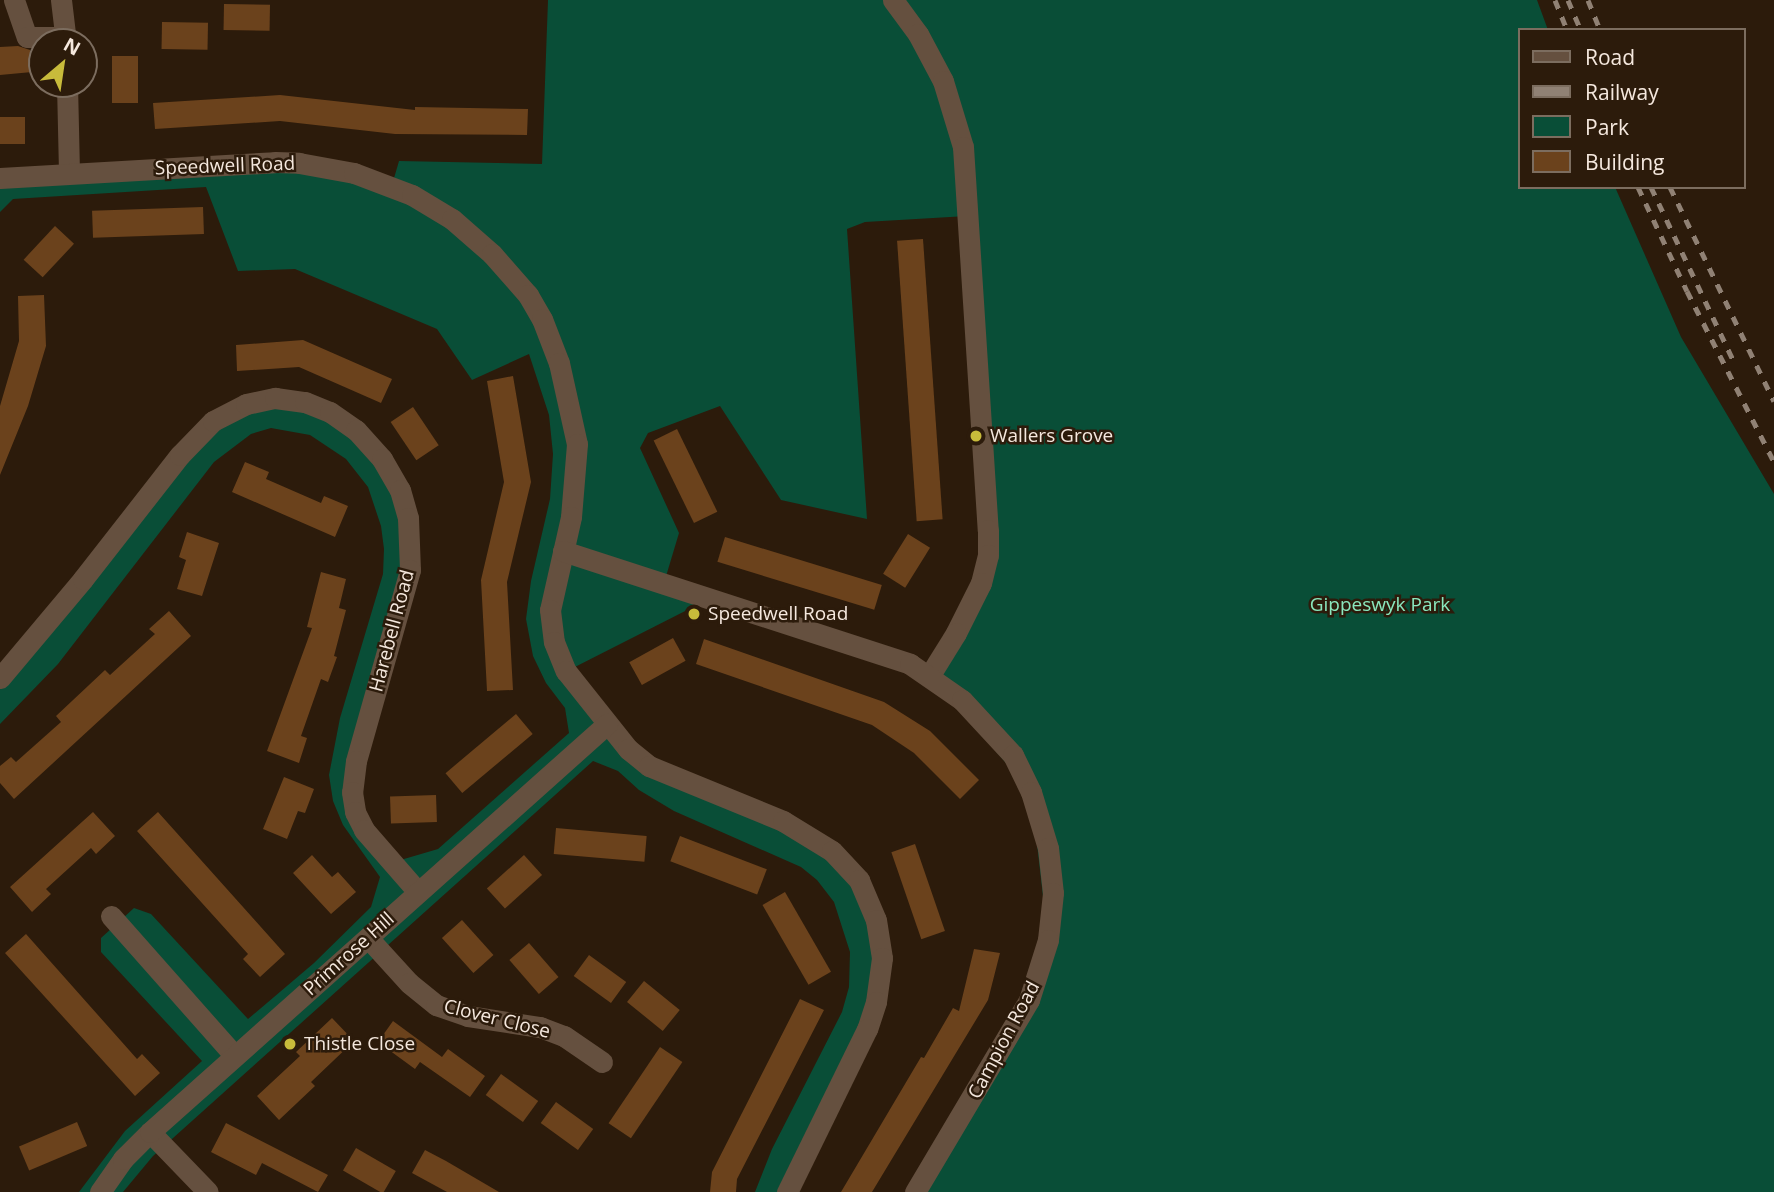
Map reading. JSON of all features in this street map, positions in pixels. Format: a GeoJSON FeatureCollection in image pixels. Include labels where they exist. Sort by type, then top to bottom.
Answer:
{"type":"FeatureCollection","features":[{"type":"Feature","properties":{"kind":"street"},"geometry":{"type":"LineString","coordinates":[[14,0],[28,37]]}},
{"type":"Feature","properties":{"kind":"street"},"geometry":{"type":"LineString","coordinates":[[61,0],[65,28]]}},
{"type":"Feature","properties":{"kind":"street"},"geometry":{"type":"LineString","coordinates":[[893,0],[918,34],[943,81],[963,147],[988,530],[988,555],[981,583],[930,675]]}},
{"type":"Feature","properties":{"kind":"street"},"geometry":{"type":"LineString","coordinates":[[67,98],[69,173]]}},
{"type":"Feature","properties":{"kind":"street","name":"Speedwell Road"},"geometry":{"type":"LineString","coordinates":[[0,178],[299,163],[354,173],[392,185],[452,219],[492,254],[528,295],[542,318],[559,363],[571,409],[577,456],[563,551],[551,598],[553,638],[566,671],[628,749],[653,769],[783,821],[815,838],[845,863],[859,880],[872,906],[882,958],[876,1002],[867,1029],[787,1192]]}},
{"type":"Feature","properties":{"kind":"street","name":"Harebell Road"},"geometry":{"type":"LineString","coordinates":[[0,678],[204,428],[229,411],[265,399],[295,400],[330,412],[356,430],[383,459],[400,490],[408,519],[410,570],[356,761],[352,792],[355,812],[364,831],[418,892]]}},
{"type":"Feature","properties":{"kind":"street","name":"Campion Road"},"geometry":{"type":"LineString","coordinates":[[563,551],[884,653],[930,675],[980,717],[1013,755],[1031,792],[1044,829],[1053,893],[1048,940],[1029,1000],[915,1192]]}},
{"type":"Feature","properties":{"kind":"street","name":"Primrose Hill"},"geometry":{"type":"LineString","coordinates":[[100,1192],[123,1159],[150,1132],[607,724]]}},
{"type":"Feature","properties":{"kind":"street"},"geometry":{"type":"LineString","coordinates":[[111,916],[234,1055]]}},
{"type":"Feature","properties":{"kind":"street","name":"Clover Close"},"geometry":{"type":"LineString","coordinates":[[369,939],[409,983],[436,1004],[468,1016],[540,1027],[564,1036],[602,1062]]}},
{"type":"Feature","properties":{"kind":"street"},"geometry":{"type":"LineString","coordinates":[[150,1132],[208,1192]]}},
{"type":"Feature","properties":{"kind":"green space","name":"Gippeswyk Park"},"geometry":{"type":"Polygon","coordinates":[[[548,0],[1537,0],[1547,28],[1518,28],[1518,189],[1616,189],[1681,337],[1774,494],[1774,1192],[915,1192],[970,1104],[1048,940],[1031,792],[930,675],[981,583],[967,216],[865,222],[847,229],[867,519],[781,500],[720,406],[648,433],[640,448],[679,533],[664,583],[697,605],[567,671],[628,749],[730,799],[859,880],[882,973],[787,1192],[755,1192],[772,1149],[842,1012],[849,987],[850,952],[834,902],[817,880],[801,867],[674,811],[639,790],[618,771],[593,761],[153,1156],[123,1192],[79,1192],[125,1131],[202,1061],[101,952],[101,938],[134,908],[151,914],[248,1019],[314,963],[371,907],[380,877],[343,825],[333,801],[329,775],[340,718],[383,574],[381,526],[368,487],[346,459],[310,435],[271,428],[251,434],[214,462],[58,664],[0,724],[0,678],[204,428],[285,399],[367,441],[411,539],[352,792],[395,866],[404,859],[438,849],[569,733],[565,708],[546,683],[533,656],[526,619],[531,581],[550,499],[553,454],[549,415],[529,354],[472,380],[437,329],[295,269],[238,271],[206,187],[13,199],[0,212],[0,178],[275,162],[392,185],[399,161],[542,164],[548,0]]]}},
{"type":"Feature","properties":{"kind":"building"},"geometry":{"type":"Polygon","coordinates":[[[224,4],[270,5],[270,31],[224,30],[224,4]]]}},
{"type":"Feature","properties":{"kind":"building"},"geometry":{"type":"Polygon","coordinates":[[[162,22],[208,23],[208,50],[162,49],[162,22]]]}},
{"type":"Feature","properties":{"kind":"building"},"geometry":{"type":"Polygon","coordinates":[[[18,46],[28,49],[28,72],[0,75],[0,47],[18,46]]]}},
{"type":"Feature","properties":{"kind":"building"},"geometry":{"type":"Polygon","coordinates":[[[112,56],[138,56],[138,103],[112,103],[112,56]]]}},
{"type":"Feature","properties":{"kind":"building"},"geometry":{"type":"Polygon","coordinates":[[[280,95],[415,110],[415,107],[528,109],[527,135],[395,134],[280,121],[155,129],[153,103],[280,95]]]}},
{"type":"Feature","properties":{"kind":"building"},"geometry":{"type":"Polygon","coordinates":[[[0,117],[25,117],[25,144],[0,144],[0,117]]]}},
{"type":"Feature","properties":{"kind":"building"},"geometry":{"type":"Polygon","coordinates":[[[203,207],[204,234],[93,238],[92,211],[203,207]]]}},
{"type":"Feature","properties":{"kind":"building"},"geometry":{"type":"Polygon","coordinates":[[[55,226],[74,244],[43,277],[24,260],[55,226]]]}},
{"type":"Feature","properties":{"kind":"building"},"geometry":{"type":"Polygon","coordinates":[[[923,239],[943,519],[917,521],[897,241],[923,239]]]}},
{"type":"Feature","properties":{"kind":"building"},"geometry":{"type":"Polygon","coordinates":[[[44,295],[46,346],[28,406],[0,475],[0,406],[19,341],[18,296],[44,295]]]}},
{"type":"Feature","properties":{"kind":"building"},"geometry":{"type":"Polygon","coordinates":[[[303,340],[392,379],[381,403],[299,367],[237,371],[236,345],[303,340]]]}},
{"type":"Feature","properties":{"kind":"building"},"geometry":{"type":"Polygon","coordinates":[[[513,376],[531,482],[507,582],[513,690],[487,691],[481,580],[504,482],[487,381],[513,376]]]}},
{"type":"Feature","properties":{"kind":"building"},"geometry":{"type":"Polygon","coordinates":[[[413,407],[439,445],[416,460],[391,422],[413,407]]]}},
{"type":"Feature","properties":{"kind":"building"},"geometry":{"type":"Polygon","coordinates":[[[677,429],[717,512],[694,523],[654,440],[677,429]]]}},
{"type":"Feature","properties":{"kind":"building"},"geometry":{"type":"Polygon","coordinates":[[[245,462],[269,472],[266,479],[321,503],[324,496],[348,506],[335,537],[232,492],[245,462]]]}},
{"type":"Feature","properties":{"kind":"building"},"geometry":{"type":"Polygon","coordinates":[[[187,532],[219,543],[202,596],[177,589],[186,560],[179,557],[187,532]]]}},
{"type":"Feature","properties":{"kind":"building"},"geometry":{"type":"Polygon","coordinates":[[[908,534],[930,548],[905,588],[883,574],[908,534]]]}},
{"type":"Feature","properties":{"kind":"building"},"geometry":{"type":"Polygon","coordinates":[[[725,537],[882,585],[874,610],[717,562],[725,537]]]}},
{"type":"Feature","properties":{"kind":"building"},"geometry":{"type":"Polygon","coordinates":[[[321,572],[346,579],[339,608],[346,610],[334,656],[337,657],[328,682],[321,679],[301,736],[307,738],[299,763],[267,751],[312,628],[307,627],[321,572]]]}},
{"type":"Feature","properties":{"kind":"building"},"geometry":{"type":"Polygon","coordinates":[[[169,611],[191,636],[14,799],[0,783],[0,766],[11,757],[16,762],[61,722],[56,716],[105,670],[110,675],[155,634],[149,629],[169,611]]]}},
{"type":"Feature","properties":{"kind":"building"},"geometry":{"type":"Polygon","coordinates":[[[673,638],[686,661],[642,685],[629,662],[673,638]]]}},
{"type":"Feature","properties":{"kind":"building"},"geometry":{"type":"Polygon","coordinates":[[[704,639],[884,702],[930,731],[979,780],[960,799],[914,753],[872,725],[696,664],[704,639]]]}},
{"type":"Feature","properties":{"kind":"building"},"geometry":{"type":"Polygon","coordinates":[[[516,714],[533,734],[462,793],[446,773],[516,714]]]}},
{"type":"Feature","properties":{"kind":"building"},"geometry":{"type":"Polygon","coordinates":[[[284,777],[314,789],[305,813],[298,811],[287,839],[263,829],[284,777]]]}},
{"type":"Feature","properties":{"kind":"building"},"geometry":{"type":"Polygon","coordinates":[[[436,795],[437,822],[391,824],[390,797],[436,795]]]}},
{"type":"Feature","properties":{"kind":"building"},"geometry":{"type":"Polygon","coordinates":[[[93,812],[115,836],[96,854],[91,848],[46,889],[51,894],[32,912],[10,887],[93,812]]]}},
{"type":"Feature","properties":{"kind":"building"},"geometry":{"type":"Polygon","coordinates":[[[158,812],[285,954],[260,977],[243,959],[248,954],[137,831],[158,812]]]}},
{"type":"Feature","properties":{"kind":"building"},"geometry":{"type":"Polygon","coordinates":[[[556,828],[647,836],[644,862],[554,854],[556,828]]]}},
{"type":"Feature","properties":{"kind":"building"},"geometry":{"type":"Polygon","coordinates":[[[680,836],[767,869],[757,895],[670,861],[680,836]]]}},
{"type":"Feature","properties":{"kind":"building"},"geometry":{"type":"Polygon","coordinates":[[[915,844],[945,931],[921,939],[891,852],[915,844]]]}},
{"type":"Feature","properties":{"kind":"building"},"geometry":{"type":"Polygon","coordinates":[[[312,855],[332,877],[338,872],[356,892],[331,914],[293,873],[312,855]]]}},
{"type":"Feature","properties":{"kind":"building"},"geometry":{"type":"Polygon","coordinates":[[[524,855],[542,875],[505,909],[487,888],[524,855]]]}},
{"type":"Feature","properties":{"kind":"building"},"geometry":{"type":"Polygon","coordinates":[[[785,892],[831,972],[808,985],[762,905],[785,892]]]}},
{"type":"Feature","properties":{"kind":"building"},"geometry":{"type":"Polygon","coordinates":[[[462,920],[493,955],[473,973],[442,938],[462,920]]]}},
{"type":"Feature","properties":{"kind":"building"},"geometry":{"type":"Polygon","coordinates":[[[26,934],[137,1059],[142,1054],[160,1073],[135,1096],[5,953],[26,934]]]}},
{"type":"Feature","properties":{"kind":"building"},"geometry":{"type":"Polygon","coordinates":[[[529,943],[559,977],[539,994],[509,960],[529,943]]]}},
{"type":"Feature","properties":{"kind":"building"},"geometry":{"type":"Polygon","coordinates":[[[974,949],[1000,953],[988,1000],[872,1192],[841,1192],[921,1057],[924,1058],[953,1008],[959,1011],[974,949]]]}},
{"type":"Feature","properties":{"kind":"building"},"geometry":{"type":"Polygon","coordinates":[[[589,955],[626,982],[611,1003],[574,976],[589,955]]]}},
{"type":"Feature","properties":{"kind":"building"},"geometry":{"type":"Polygon","coordinates":[[[644,981],[680,1010],[663,1031],[627,1002],[644,981]]]}},
{"type":"Feature","properties":{"kind":"building"},"geometry":{"type":"Polygon","coordinates":[[[800,999],[824,1010],[737,1179],[736,1192],[710,1192],[712,1172],[800,999]]]}},
{"type":"Feature","properties":{"kind":"building"},"geometry":{"type":"Polygon","coordinates":[[[332,1018],[354,1041],[311,1082],[315,1086],[279,1120],[257,1096],[300,1056],[296,1052],[332,1018]]]}},
{"type":"Feature","properties":{"kind":"building"},"geometry":{"type":"Polygon","coordinates":[[[393,1021],[442,1057],[448,1049],[485,1076],[470,1097],[420,1062],[415,1069],[378,1042],[393,1021]]]}},
{"type":"Feature","properties":{"kind":"building"},"geometry":{"type":"Polygon","coordinates":[[[660,1047],[682,1062],[631,1138],[609,1123],[660,1047]]]}},
{"type":"Feature","properties":{"kind":"building"},"geometry":{"type":"Polygon","coordinates":[[[501,1074],[538,1101],[523,1122],[486,1095],[501,1074]]]}},
{"type":"Feature","properties":{"kind":"building"},"geometry":{"type":"Polygon","coordinates":[[[556,1102],[593,1129],[578,1150],[541,1123],[556,1102]]]}},
{"type":"Feature","properties":{"kind":"building"},"geometry":{"type":"Polygon","coordinates":[[[77,1122],[87,1146],[29,1171],[19,1147],[77,1122]]]}},
{"type":"Feature","properties":{"kind":"building"},"geometry":{"type":"Polygon","coordinates":[[[226,1123],[328,1175],[318,1192],[262,1163],[256,1175],[211,1152],[226,1123]]]}},
{"type":"Feature","properties":{"kind":"building"},"geometry":{"type":"Polygon","coordinates":[[[356,1148],[396,1171],[384,1192],[380,1192],[343,1171],[356,1148]]]}},
{"type":"Feature","properties":{"kind":"building"},"geometry":{"type":"Polygon","coordinates":[[[425,1150],[499,1192],[447,1192],[412,1173],[425,1150]]]}},
{"type":"Feature","properties":{"kind":"railway"},"geometry":{"type":"LineString","coordinates":[[1555,0],[1566,28]]}},
{"type":"Feature","properties":{"kind":"railway"},"geometry":{"type":"LineString","coordinates":[[1568,0],[1580,28]]}},
{"type":"Feature","properties":{"kind":"railway"},"geometry":{"type":"LineString","coordinates":[[1588,0],[1599,28]]}},
{"type":"Feature","properties":{"kind":"railway"},"geometry":{"type":"LineString","coordinates":[[1639,189],[1687,291],[1774,462]]}},
{"type":"Feature","properties":{"kind":"railway"},"geometry":{"type":"LineString","coordinates":[[1652,189],[1735,364]]}},
{"type":"Feature","properties":{"kind":"railway"},"geometry":{"type":"LineString","coordinates":[[1671,189],[1774,401]]}},
{"type":"Feature","properties":{"kind":"place","name":"Wallers Grove"},"geometry":{"type":"Point","coordinates":[976,436]}},
{"type":"Feature","properties":{"kind":"place","name":"Speedwell Road"},"geometry":{"type":"Point","coordinates":[694,614]}},
{"type":"Feature","properties":{"kind":"place","name":"Thistle Close"},"geometry":{"type":"Point","coordinates":[290,1044]}}]}
